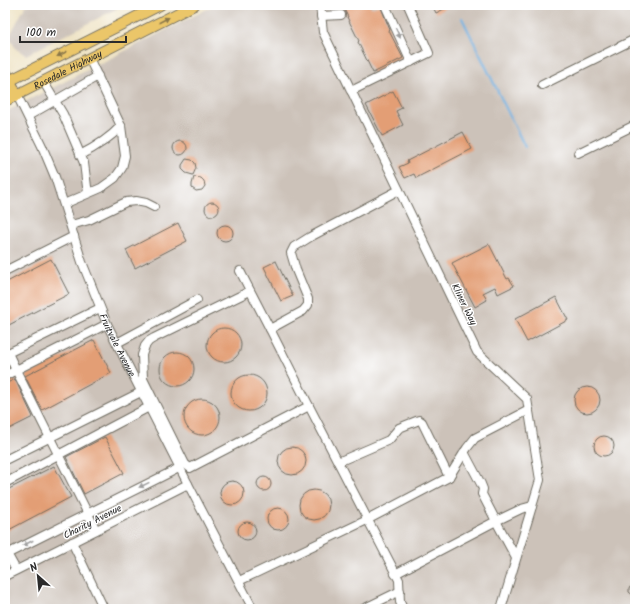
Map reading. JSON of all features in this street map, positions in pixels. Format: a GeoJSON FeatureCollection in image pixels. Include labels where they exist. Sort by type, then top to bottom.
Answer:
{"type":"FeatureCollection","features":[{"type":"Feature","properties":{"kind":"main road","name":"Rosedale Highway"},"geometry":{"type":"LineString","coordinates":[[7,82],[160,5]]}},
{"type":"Feature","properties":{"kind":"main road","name":"Rosedale Highway"},"geometry":{"type":"LineString","coordinates":[[5,101],[194,5]]}},
{"type":"Feature","properties":{"kind":"main road","name":"Fruitvale Avenue"},"geometry":{"type":"LineString","coordinates":[[5,71],[7,82],[17,95]]}},
{"type":"Feature","properties":{"kind":"street","name":"Kliner Way"},"geometry":{"type":"LineString","coordinates":[[320,5],[323,32],[477,352],[527,399],[540,480],[501,609]]}},
{"type":"Feature","properties":{"kind":"street"},"geometry":{"type":"LineString","coordinates":[[385,5],[411,62]]}},
{"type":"Feature","properties":{"kind":"street"},"geometry":{"type":"LineString","coordinates":[[351,91],[429,53],[408,5]]}},
{"type":"Feature","properties":{"kind":"street"},"geometry":{"type":"LineString","coordinates":[[321,16],[341,15]]}},
{"type":"Feature","properties":{"kind":"street"},"geometry":{"type":"LineString","coordinates":[[542,85],[635,39]]}},
{"type":"Feature","properties":{"kind":"street"},"geometry":{"type":"LineString","coordinates":[[64,204],[101,188],[115,178],[122,168],[125,156],[121,126],[89,58]]}},
{"type":"Feature","properties":{"kind":"street"},"geometry":{"type":"LineString","coordinates":[[28,116],[98,76]]}},
{"type":"Feature","properties":{"kind":"street"},"geometry":{"type":"LineString","coordinates":[[43,81],[63,114],[84,163],[86,187],[89,193]]}},
{"type":"Feature","properties":{"kind":"street","name":"Fruitvale Avenue"},"geometry":{"type":"LineString","coordinates":[[17,95],[47,158],[64,204],[82,262],[107,324],[179,468],[254,609]]}},
{"type":"Feature","properties":{"kind":"street"},"geometry":{"type":"LineString","coordinates":[[578,153],[635,125]]}},
{"type":"Feature","properties":{"kind":"street"},"geometry":{"type":"LineString","coordinates":[[80,155],[106,140],[121,126]]}},
{"type":"Feature","properties":{"kind":"street"},"geometry":{"type":"LineString","coordinates":[[270,329],[303,311],[308,304],[308,299],[296,270],[291,253],[294,247],[399,190]]}},
{"type":"Feature","properties":{"kind":"street"},"geometry":{"type":"LineString","coordinates":[[71,225],[89,220],[126,202],[136,201],[146,203],[154,207]]}},
{"type":"Feature","properties":{"kind":"street"},"geometry":{"type":"LineString","coordinates":[[5,271],[74,236]]}},
{"type":"Feature","properties":{"kind":"street"},"geometry":{"type":"LineString","coordinates":[[240,271],[308,406],[399,580],[400,602],[403,609]]}},
{"type":"Feature","properties":{"kind":"street"},"geometry":{"type":"LineString","coordinates":[[250,291],[154,338],[145,346],[142,355],[143,379],[185,464],[190,468],[308,406]]}},
{"type":"Feature","properties":{"kind":"street"},"geometry":{"type":"LineString","coordinates":[[117,343],[197,300]]}},
{"type":"Feature","properties":{"kind":"street"},"geometry":{"type":"LineString","coordinates":[[96,530],[86,513],[6,352],[100,308]]}},
{"type":"Feature","properties":{"kind":"street"},"geometry":{"type":"LineString","coordinates":[[5,376],[107,324]]}},
{"type":"Feature","properties":{"kind":"street"},"geometry":{"type":"LineString","coordinates":[[5,460],[141,392]]}},
{"type":"Feature","properties":{"kind":"street"},"geometry":{"type":"LineString","coordinates":[[5,483],[149,407]]}},
{"type":"Feature","properties":{"kind":"street"},"geometry":{"type":"LineString","coordinates":[[239,581],[367,520],[448,477],[475,438],[529,410]]}},
{"type":"Feature","properties":{"kind":"street"},"geometry":{"type":"LineString","coordinates":[[338,462],[389,440],[399,428],[419,420],[422,422],[448,477]]}},
{"type":"Feature","properties":{"kind":"street"},"geometry":{"type":"LineString","coordinates":[[464,452],[480,484],[482,494],[516,558]]}},
{"type":"Feature","properties":{"kind":"street"},"geometry":{"type":"LineString","coordinates":[[16,570],[6,552],[179,468]]}},
{"type":"Feature","properties":{"kind":"street","name":"Charity Avenue"},"geometry":{"type":"LineString","coordinates":[[6,573],[16,570],[188,484]]}},
{"type":"Feature","properties":{"kind":"street"},"geometry":{"type":"LineString","coordinates":[[395,574],[496,521],[521,509],[532,506]]}},
{"type":"Feature","properties":{"kind":"street"},"geometry":{"type":"LineString","coordinates":[[72,542],[104,609]]}},
{"type":"Feature","properties":{"kind":"street"},"geometry":{"type":"LineString","coordinates":[[363,609],[400,591]]}},
{"type":"Feature","properties":{"kind":"shaded area"},"geometry":{"type":"Polygon","coordinates":[[[26,5],[124,5],[26,55],[16,49],[9,37],[26,5]]]}},
{"type":"Feature","properties":{"kind":"shaded area"},"geometry":{"type":"Polygon","coordinates":[[[215,5],[635,5],[635,609],[5,609],[5,112],[215,5]]]}},
{"type":"Feature","properties":{"kind":"building"},"geometry":{"type":"Polygon","coordinates":[[[342,5],[369,5],[371,8],[380,5],[390,30],[389,31],[403,58],[373,73],[342,5]]]}},
{"type":"Feature","properties":{"kind":"building"},"geometry":{"type":"Polygon","coordinates":[[[432,5],[452,5],[436,13],[432,5]]]}},
{"type":"Feature","properties":{"kind":"building"},"geometry":{"type":"Polygon","coordinates":[[[393,91],[402,108],[396,111],[403,125],[382,136],[366,105],[393,91]]]}},
{"type":"Feature","properties":{"kind":"building"},"geometry":{"type":"Polygon","coordinates":[[[463,132],[472,149],[416,178],[414,174],[405,178],[399,167],[408,163],[407,161],[463,132]]]}},
{"type":"Feature","properties":{"kind":"building"},"geometry":{"type":"Polygon","coordinates":[[[180,141],[185,143],[187,148],[185,153],[180,155],[175,153],[173,148],[175,143],[180,141]]]}},
{"type":"Feature","properties":{"kind":"building"},"geometry":{"type":"Polygon","coordinates":[[[186,159],[192,160],[195,163],[196,168],[193,175],[186,173],[182,169],[182,165],[186,159]]]}},
{"type":"Feature","properties":{"kind":"building"},"geometry":{"type":"Polygon","coordinates":[[[194,177],[201,178],[204,181],[205,186],[202,190],[196,191],[192,188],[194,177]]]}},
{"type":"Feature","properties":{"kind":"building"},"geometry":{"type":"Polygon","coordinates":[[[209,202],[215,202],[219,206],[219,212],[215,216],[209,216],[205,212],[205,206],[209,202]]]}},
{"type":"Feature","properties":{"kind":"building"},"geometry":{"type":"Polygon","coordinates":[[[178,223],[187,241],[135,268],[126,250],[178,223]]]}},
{"type":"Feature","properties":{"kind":"building"},"geometry":{"type":"Polygon","coordinates":[[[225,225],[232,230],[233,233],[228,240],[225,241],[218,236],[217,233],[222,226],[225,225]]]}},
{"type":"Feature","properties":{"kind":"building"},"geometry":{"type":"Polygon","coordinates":[[[489,244],[507,279],[509,278],[514,286],[498,294],[495,287],[483,293],[487,300],[475,307],[452,263],[489,244]]]}},
{"type":"Feature","properties":{"kind":"building"},"geometry":{"type":"Polygon","coordinates":[[[51,259],[69,294],[5,327],[5,283],[51,259]]]}},
{"type":"Feature","properties":{"kind":"building"},"geometry":{"type":"Polygon","coordinates":[[[276,261],[293,296],[281,301],[264,267],[276,261]]]}},
{"type":"Feature","properties":{"kind":"building"},"geometry":{"type":"Polygon","coordinates":[[[556,297],[568,320],[527,342],[515,319],[556,297]]]}},
{"type":"Feature","properties":{"kind":"building"},"geometry":{"type":"Polygon","coordinates":[[[221,328],[227,328],[231,329],[238,335],[241,345],[240,352],[234,359],[227,362],[221,362],[217,361],[210,355],[207,348],[207,342],[208,338],[214,331],[221,328]]]}},
{"type":"Feature","properties":{"kind":"building"},"geometry":{"type":"Polygon","coordinates":[[[94,340],[111,373],[42,410],[25,376],[94,340]]]}},
{"type":"Feature","properties":{"kind":"building"},"geometry":{"type":"Polygon","coordinates":[[[174,352],[180,352],[189,357],[193,363],[193,375],[189,381],[180,386],[174,386],[165,381],[160,372],[160,366],[165,357],[174,352]]]}},
{"type":"Feature","properties":{"kind":"building"},"geometry":{"type":"Polygon","coordinates":[[[249,375],[259,378],[264,383],[267,393],[264,403],[259,408],[249,411],[239,408],[234,403],[231,393],[234,383],[239,378],[249,375]]]}},
{"type":"Feature","properties":{"kind":"building"},"geometry":{"type":"Polygon","coordinates":[[[15,379],[33,417],[5,431],[5,384],[15,379]]]}},
{"type":"Feature","properties":{"kind":"building"},"geometry":{"type":"Polygon","coordinates":[[[587,387],[596,391],[600,400],[596,409],[587,413],[578,409],[574,400],[578,391],[587,387]]]}},
{"type":"Feature","properties":{"kind":"building"},"geometry":{"type":"Polygon","coordinates":[[[202,399],[215,404],[220,417],[215,430],[202,435],[189,430],[184,417],[189,404],[202,399]]]}},
{"type":"Feature","properties":{"kind":"building"},"geometry":{"type":"Polygon","coordinates":[[[604,436],[611,439],[614,446],[611,453],[604,456],[597,453],[594,446],[597,439],[604,436]]]}},
{"type":"Feature","properties":{"kind":"building"},"geometry":{"type":"Polygon","coordinates":[[[105,437],[124,473],[84,494],[66,457],[105,437]]]}},
{"type":"Feature","properties":{"kind":"building"},"geometry":{"type":"Polygon","coordinates":[[[292,447],[298,448],[302,451],[305,455],[305,467],[302,471],[298,474],[292,475],[286,474],[282,471],[279,467],[278,461],[279,455],[282,451],[286,448],[292,447]]]}},
{"type":"Feature","properties":{"kind":"building"},"geometry":{"type":"Polygon","coordinates":[[[54,466],[71,497],[5,532],[5,491],[54,466]]]}},
{"type":"Feature","properties":{"kind":"building"},"geometry":{"type":"Polygon","coordinates":[[[261,477],[267,477],[271,481],[271,487],[267,491],[261,491],[257,487],[257,481],[261,477]]]}},
{"type":"Feature","properties":{"kind":"building"},"geometry":{"type":"Polygon","coordinates":[[[232,481],[240,485],[244,493],[240,501],[232,505],[224,501],[220,493],[224,485],[232,481]]]}},
{"type":"Feature","properties":{"kind":"building"},"geometry":{"type":"Polygon","coordinates":[[[314,490],[325,494],[329,505],[325,516],[314,520],[303,516],[299,505],[303,494],[314,490]]]}},
{"type":"Feature","properties":{"kind":"building"},"geometry":{"type":"Polygon","coordinates":[[[278,508],[286,511],[289,519],[286,527],[278,530],[270,527],[267,519],[270,511],[278,508]]]}},
{"type":"Feature","properties":{"kind":"building"},"geometry":{"type":"Polygon","coordinates":[[[247,522],[253,525],[256,531],[253,537],[247,540],[241,537],[238,531],[241,525],[247,522]]]}},
{"type":"Feature","properties":{"kind":"building"},"geometry":{"type":"Polygon","coordinates":[[[630,587],[635,587],[635,597],[629,592],[630,587]]]}},
{"type":"Feature","properties":{"kind":"waterway"},"geometry":{"type":"LineString","coordinates":[[5,9],[7,5]]}},
{"type":"Feature","properties":{"kind":"waterway"},"geometry":{"type":"LineString","coordinates":[[462,18],[525,147]]}}]}
